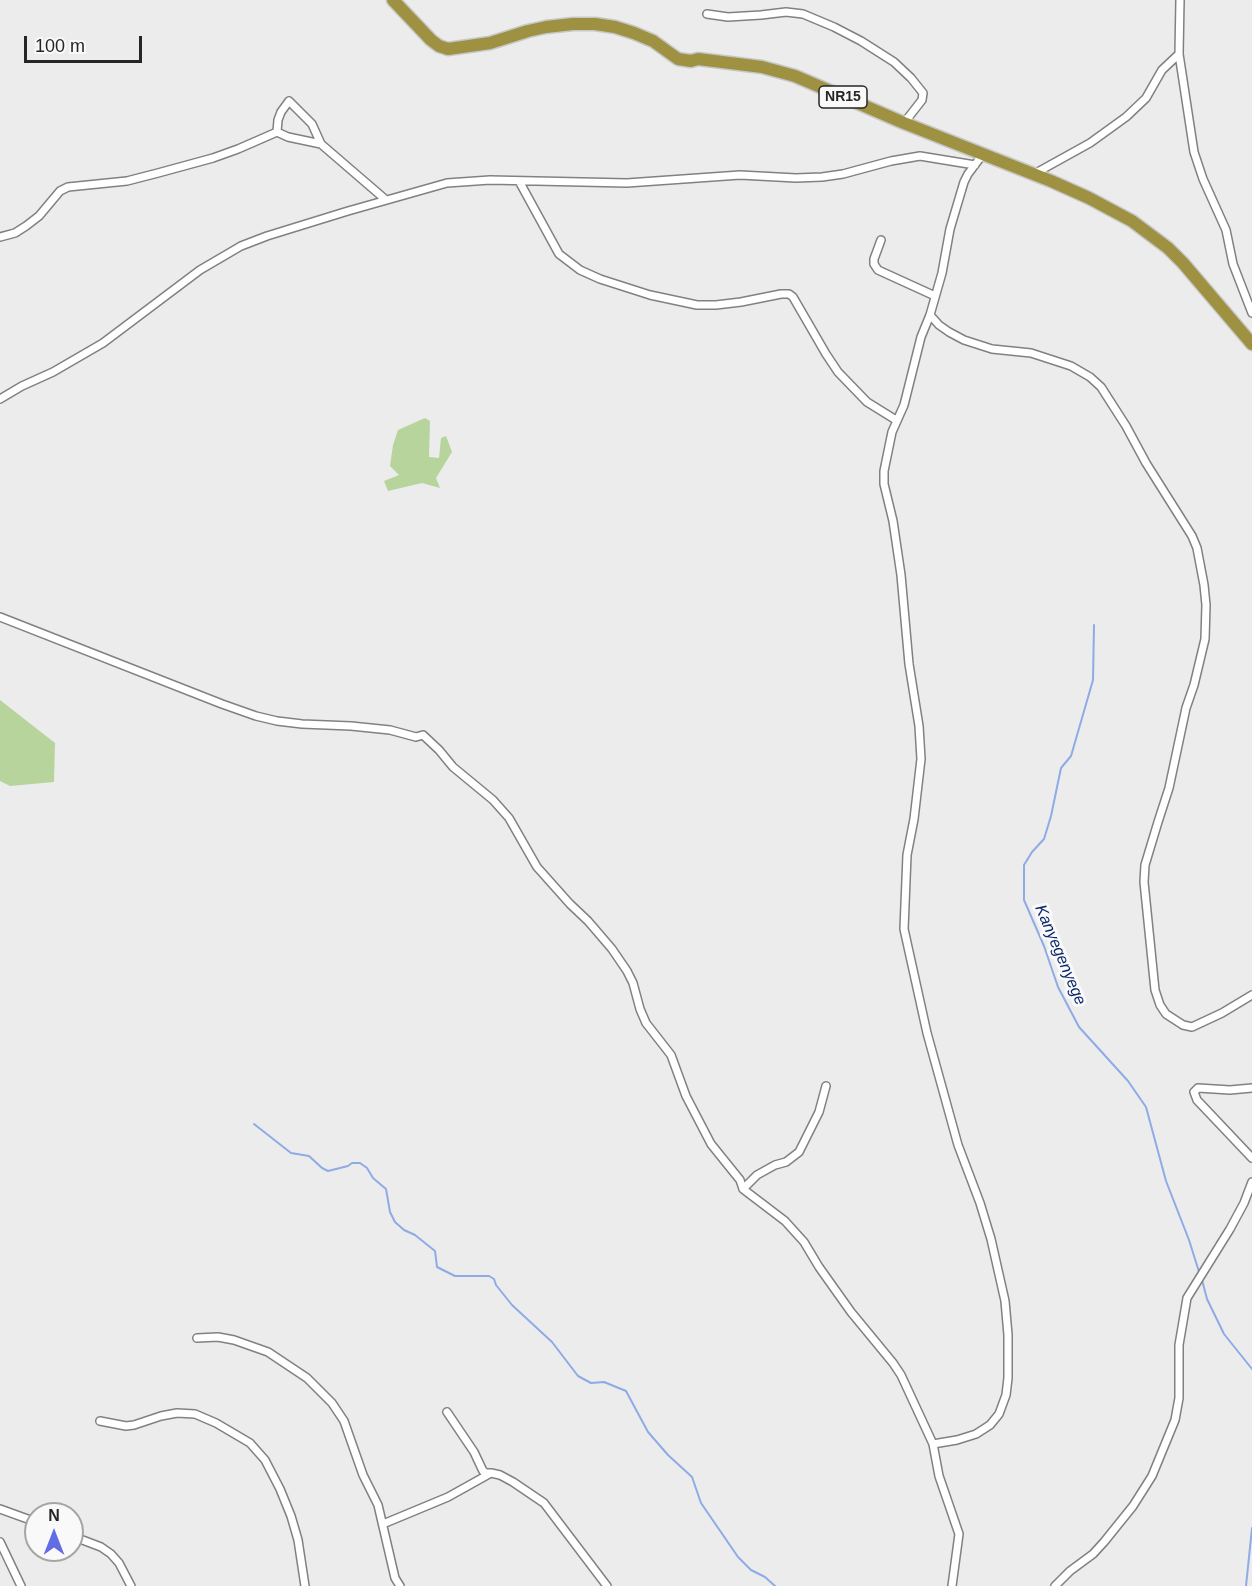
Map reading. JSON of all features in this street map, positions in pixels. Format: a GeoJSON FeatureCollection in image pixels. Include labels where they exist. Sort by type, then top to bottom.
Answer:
{"type":"FeatureCollection","features":[{"type":"Feature","properties":{"kind":"highway","name":"NR15"},"geometry":{"type":"LineString","coordinates":[[393,0],[431,40],[448,49],[490,43],[546,27],[595,24],[634,33],[653,41],[678,58],[762,67],[795,76],[904,123],[1034,174],[1089,198],[1132,221],[1168,248],[1183,263],[1252,344]]}},
{"type":"Feature","properties":{"kind":"street"},"geometry":{"type":"LineString","coordinates":[[1180,0],[1179,54],[1191,140],[1196,161],[1226,230],[1233,264],[1252,313]]}},
{"type":"Feature","properties":{"kind":"street"},"geometry":{"type":"LineString","coordinates":[[707,14],[728,17],[786,12],[803,14],[861,41],[894,62],[923,93],[922,100],[904,123]]}},
{"type":"Feature","properties":{"kind":"street"},"geometry":{"type":"LineString","coordinates":[[1034,174],[1089,143],[1126,117],[1146,98],[1162,70],[1179,54]]}},
{"type":"Feature","properties":{"kind":"street"},"geometry":{"type":"LineString","coordinates":[[277,132],[281,112],[289,101],[312,124],[321,144],[386,200]]}},
{"type":"Feature","properties":{"kind":"street"},"geometry":{"type":"LineString","coordinates":[[0,237],[15,233],[26,226],[39,216],[60,190],[68,187],[127,181],[158,174],[238,149],[277,132],[321,144]]}},
{"type":"Feature","properties":{"kind":"street"},"geometry":{"type":"LineString","coordinates":[[933,1444],[976,1434],[990,1425],[999,1414],[1007,1387],[1008,1335],[1005,1301],[991,1239],[955,1135],[927,1033],[904,929],[906,855],[914,819],[921,759],[920,726],[909,663],[901,575],[893,521],[884,484],[892,432],[904,405],[921,337],[930,315],[942,273],[950,229],[964,182],[983,154]]}},
{"type":"Feature","properties":{"kind":"street"},"geometry":{"type":"LineString","coordinates":[[0,399],[103,343],[200,270],[241,246],[267,236],[447,183],[490,180],[627,183],[730,176],[822,177],[920,156],[975,165]]}},
{"type":"Feature","properties":{"kind":"street"},"geometry":{"type":"LineString","coordinates":[[519,181],[559,254],[580,270],[600,279],[650,295],[697,305],[741,303],[789,294],[838,372],[867,402],[896,420]]}},
{"type":"Feature","properties":{"kind":"street"},"geometry":{"type":"LineString","coordinates":[[881,240],[874,259],[878,270],[935,296]]}},
{"type":"Feature","properties":{"kind":"street"},"geometry":{"type":"LineString","coordinates":[[930,315],[939,325],[964,340],[992,349],[1031,353],[1071,366],[1090,377],[1101,387],[1192,536],[1197,548],[1204,585],[1205,639],[1186,708],[1169,788],[1145,865],[1144,882],[1155,990],[1166,1014],[1182,1025],[1191,1027],[1222,1013],[1252,995]]}},
{"type":"Feature","properties":{"kind":"street"},"geometry":{"type":"LineString","coordinates":[[0,616],[256,716],[302,724],[390,730],[416,737],[423,735],[453,767],[493,800],[509,818],[537,867],[588,921],[627,971],[646,1023],[671,1055],[686,1096],[711,1144],[740,1180],[743,1189],[784,1221],[804,1242],[851,1312],[901,1375],[933,1444],[939,1476],[958,1534],[952,1586]]}},
{"type":"Feature","properties":{"kind":"street"},"geometry":{"type":"LineString","coordinates":[[743,1189],[757,1175],[786,1162],[799,1152],[819,1112],[826,1086]]}},
{"type":"Feature","properties":{"kind":"street"},"geometry":{"type":"LineString","coordinates":[[1252,1088],[1230,1090],[1198,1088],[1194,1092],[1197,1100],[1252,1158]]}},
{"type":"Feature","properties":{"kind":"street"},"geometry":{"type":"LineString","coordinates":[[1055,1586],[1063,1577],[1094,1554],[1133,1506],[1152,1476],[1175,1420],[1179,1398],[1179,1345],[1187,1298],[1230,1229],[1252,1182]]}},
{"type":"Feature","properties":{"kind":"street"},"geometry":{"type":"LineString","coordinates":[[197,1338],[218,1337],[234,1340],[268,1352],[307,1378],[332,1403],[344,1421],[363,1475],[378,1505],[395,1578],[400,1586]]}},
{"type":"Feature","properties":{"kind":"street"},"geometry":{"type":"LineString","coordinates":[[447,1412],[474,1452],[483,1471],[500,1475],[544,1503],[607,1586]]}},
{"type":"Feature","properties":{"kind":"street"},"geometry":{"type":"LineString","coordinates":[[99,1421],[126,1426],[177,1413],[195,1414],[216,1422],[250,1443],[266,1460],[291,1516],[298,1540],[305,1586]]}},
{"type":"Feature","properties":{"kind":"street"},"geometry":{"type":"LineString","coordinates":[[383,1524],[448,1497],[491,1473]]}},
{"type":"Feature","properties":{"kind":"street"},"geometry":{"type":"LineString","coordinates":[[0,1509],[24,1518]]}},
{"type":"Feature","properties":{"kind":"street"},"geometry":{"type":"LineString","coordinates":[[84,1541],[101,1547],[111,1554],[119,1563],[131,1586]]}},
{"type":"Feature","properties":{"kind":"street"},"geometry":{"type":"LineString","coordinates":[[0,1542],[21,1586]]}},
{"type":"Feature","properties":{"kind":"green space"},"geometry":{"type":"Polygon","coordinates":[[[425,418],[430,421],[429,457],[439,458],[441,438],[446,436],[452,452],[436,478],[440,488],[422,483],[388,491],[384,481],[399,475],[390,466],[398,430],[425,418]]]}},
{"type":"Feature","properties":{"kind":"green space"},"geometry":{"type":"Polygon","coordinates":[[[0,700],[55,743],[54,782],[10,786],[0,781],[0,700]]]}},
{"type":"Feature","properties":{"kind":"waterway","name":"Kanyegenyege"},"geometry":{"type":"LineString","coordinates":[[1094,625],[1093,680],[1071,756],[1061,768],[1044,839],[1024,865],[1024,900],[1044,946],[1058,987],[1079,1027],[1128,1081],[1146,1107],[1166,1181],[1200,1275]]}},
{"type":"Feature","properties":{"kind":"waterway"},"geometry":{"type":"LineString","coordinates":[[254,1124],[291,1153],[309,1156],[328,1171],[352,1163],[360,1163],[367,1168],[373,1178],[386,1189],[390,1212],[395,1222],[435,1251],[437,1267],[455,1276],[489,1276],[494,1279],[512,1305],[552,1342],[578,1376],[591,1383],[604,1382],[626,1391],[648,1432],[692,1477],[701,1503],[738,1557],[751,1570],[765,1577],[775,1586]]}},
{"type":"Feature","properties":{"kind":"waterway","name":"Kanyegenyege"},"geometry":{"type":"LineString","coordinates":[[1202,1280],[1207,1299],[1224,1334],[1252,1369]]}},
{"type":"Feature","properties":{"kind":"waterway"},"geometry":{"type":"LineString","coordinates":[[1246,1586],[1252,1528]]}}]}
